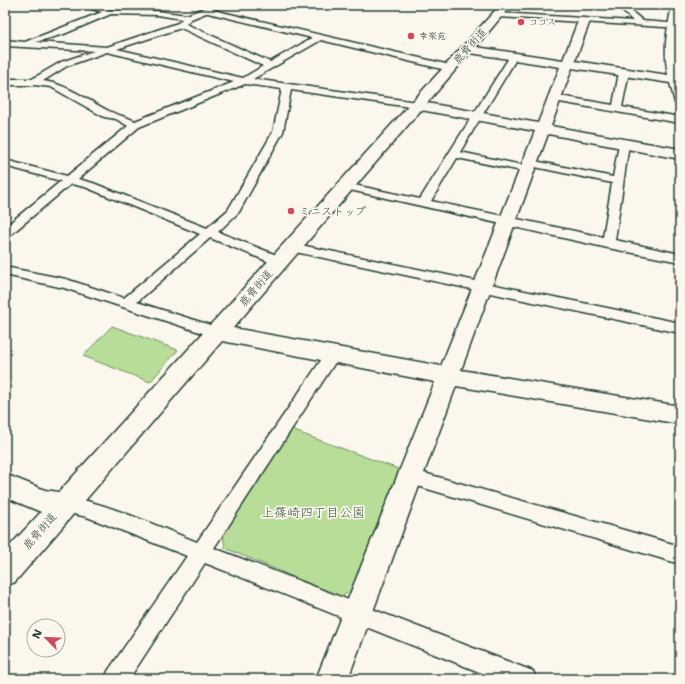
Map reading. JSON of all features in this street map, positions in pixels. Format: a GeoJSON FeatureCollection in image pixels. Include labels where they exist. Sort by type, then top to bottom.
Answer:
{"type":"FeatureCollection","features":[{"type":"Feature","properties":{"kind":"street"},"geometry":{"type":"LineString","coordinates":[[83,5],[110,12],[150,13],[188,18]]}},
{"type":"Feature","properties":{"kind":"street"},"geometry":{"type":"LineString","coordinates":[[150,13],[163,5]]}},
{"type":"Feature","properties":{"kind":"street"},"geometry":{"type":"LineString","coordinates":[[34,82],[64,64],[181,25],[188,18],[220,5]]}},
{"type":"Feature","properties":{"kind":"street"},"geometry":{"type":"LineString","coordinates":[[620,5],[641,24]]}},
{"type":"Feature","properties":{"kind":"street"},"geometry":{"type":"LineString","coordinates":[[677,5],[677,26],[671,45],[676,57],[680,100]]}},
{"type":"Feature","properties":{"kind":"street"},"geometry":{"type":"LineString","coordinates":[[501,10],[584,21],[677,26]]}},
{"type":"Feature","properties":{"kind":"street","name":"鹿骨街道"},"geometry":{"type":"LineString","coordinates":[[5,572],[63,504],[218,333],[285,254],[501,10]]}},
{"type":"Feature","properties":{"kind":"street"},"geometry":{"type":"LineString","coordinates":[[208,11],[450,68]]}},
{"type":"Feature","properties":{"kind":"street"},"geometry":{"type":"LineString","coordinates":[[5,54],[22,44],[40,37],[61,32],[110,12]]}},
{"type":"Feature","properties":{"kind":"street"},"geometry":{"type":"LineString","coordinates":[[332,679],[584,21]]}},
{"type":"Feature","properties":{"kind":"street"},"geometry":{"type":"LineString","coordinates":[[181,25],[270,66]]}},
{"type":"Feature","properties":{"kind":"street"},"geometry":{"type":"LineString","coordinates":[[5,232],[136,125],[244,81],[318,38]]}},
{"type":"Feature","properties":{"kind":"street"},"geometry":{"type":"LineString","coordinates":[[5,44],[104,50],[244,81],[417,105],[680,154]]}},
{"type":"Feature","properties":{"kind":"street"},"geometry":{"type":"LineString","coordinates":[[466,50],[678,80]]}},
{"type":"Feature","properties":{"kind":"street"},"geometry":{"type":"LineString","coordinates":[[423,204],[514,56]]}},
{"type":"Feature","properties":{"kind":"street"},"geometry":{"type":"LineString","coordinates":[[617,109],[624,72]]}},
{"type":"Feature","properties":{"kind":"street"},"geometry":{"type":"LineString","coordinates":[[5,82],[34,82],[54,85],[108,115],[119,117],[136,125]]}},
{"type":"Feature","properties":{"kind":"street"},"geometry":{"type":"LineString","coordinates":[[127,303],[233,212],[252,182],[278,132],[287,86]]}},
{"type":"Feature","properties":{"kind":"street"},"geometry":{"type":"LineString","coordinates":[[554,98],[680,120]]}},
{"type":"Feature","properties":{"kind":"street"},"geometry":{"type":"LineString","coordinates":[[608,244],[624,144]]}},
{"type":"Feature","properties":{"kind":"street"},"geometry":{"type":"LineString","coordinates":[[454,154],[618,181]]}},
{"type":"Feature","properties":{"kind":"street"},"geometry":{"type":"LineString","coordinates":[[5,163],[89,185],[207,233],[285,254],[483,287],[680,328]]}},
{"type":"Feature","properties":{"kind":"street"},"geometry":{"type":"LineString","coordinates":[[345,186],[608,244],[680,258]]}},
{"type":"Feature","properties":{"kind":"street"},"geometry":{"type":"LineString","coordinates":[[5,271],[66,284],[218,333],[448,376],[680,415]]}},
{"type":"Feature","properties":{"kind":"street"},"geometry":{"type":"LineString","coordinates":[[116,679],[333,354]]}},
{"type":"Feature","properties":{"kind":"street"},"geometry":{"type":"LineString","coordinates":[[410,477],[680,555]]}},
{"type":"Feature","properties":{"kind":"street"},"geometry":{"type":"LineString","coordinates":[[5,486],[43,501],[88,510],[357,612],[525,679]]}},
{"type":"Feature","properties":{"kind":"green space"},"geometry":{"type":"Polygon","coordinates":[[[112,326],[178,350],[150,382],[83,356],[112,326]]]}},
{"type":"Feature","properties":{"kind":"green space","name":"上篠崎四丁目公園"},"geometry":{"type":"Polygon","coordinates":[[[289,429],[401,470],[353,590],[341,597],[225,548],[222,528],[289,429]]]}},
{"type":"Feature","properties":{"kind":"waterway"},"geometry":{"type":"LineString","coordinates":[[679,46],[680,50]]}},
{"type":"Feature","properties":{"kind":"place","name":"ココス"},"geometry":{"type":"Point","coordinates":[521,22]}},
{"type":"Feature","properties":{"kind":"place","name":"幸楽苑"},"geometry":{"type":"Point","coordinates":[411,36]}},
{"type":"Feature","properties":{"kind":"place","name":"ミニストップ"},"geometry":{"type":"Point","coordinates":[291,211]}}]}
